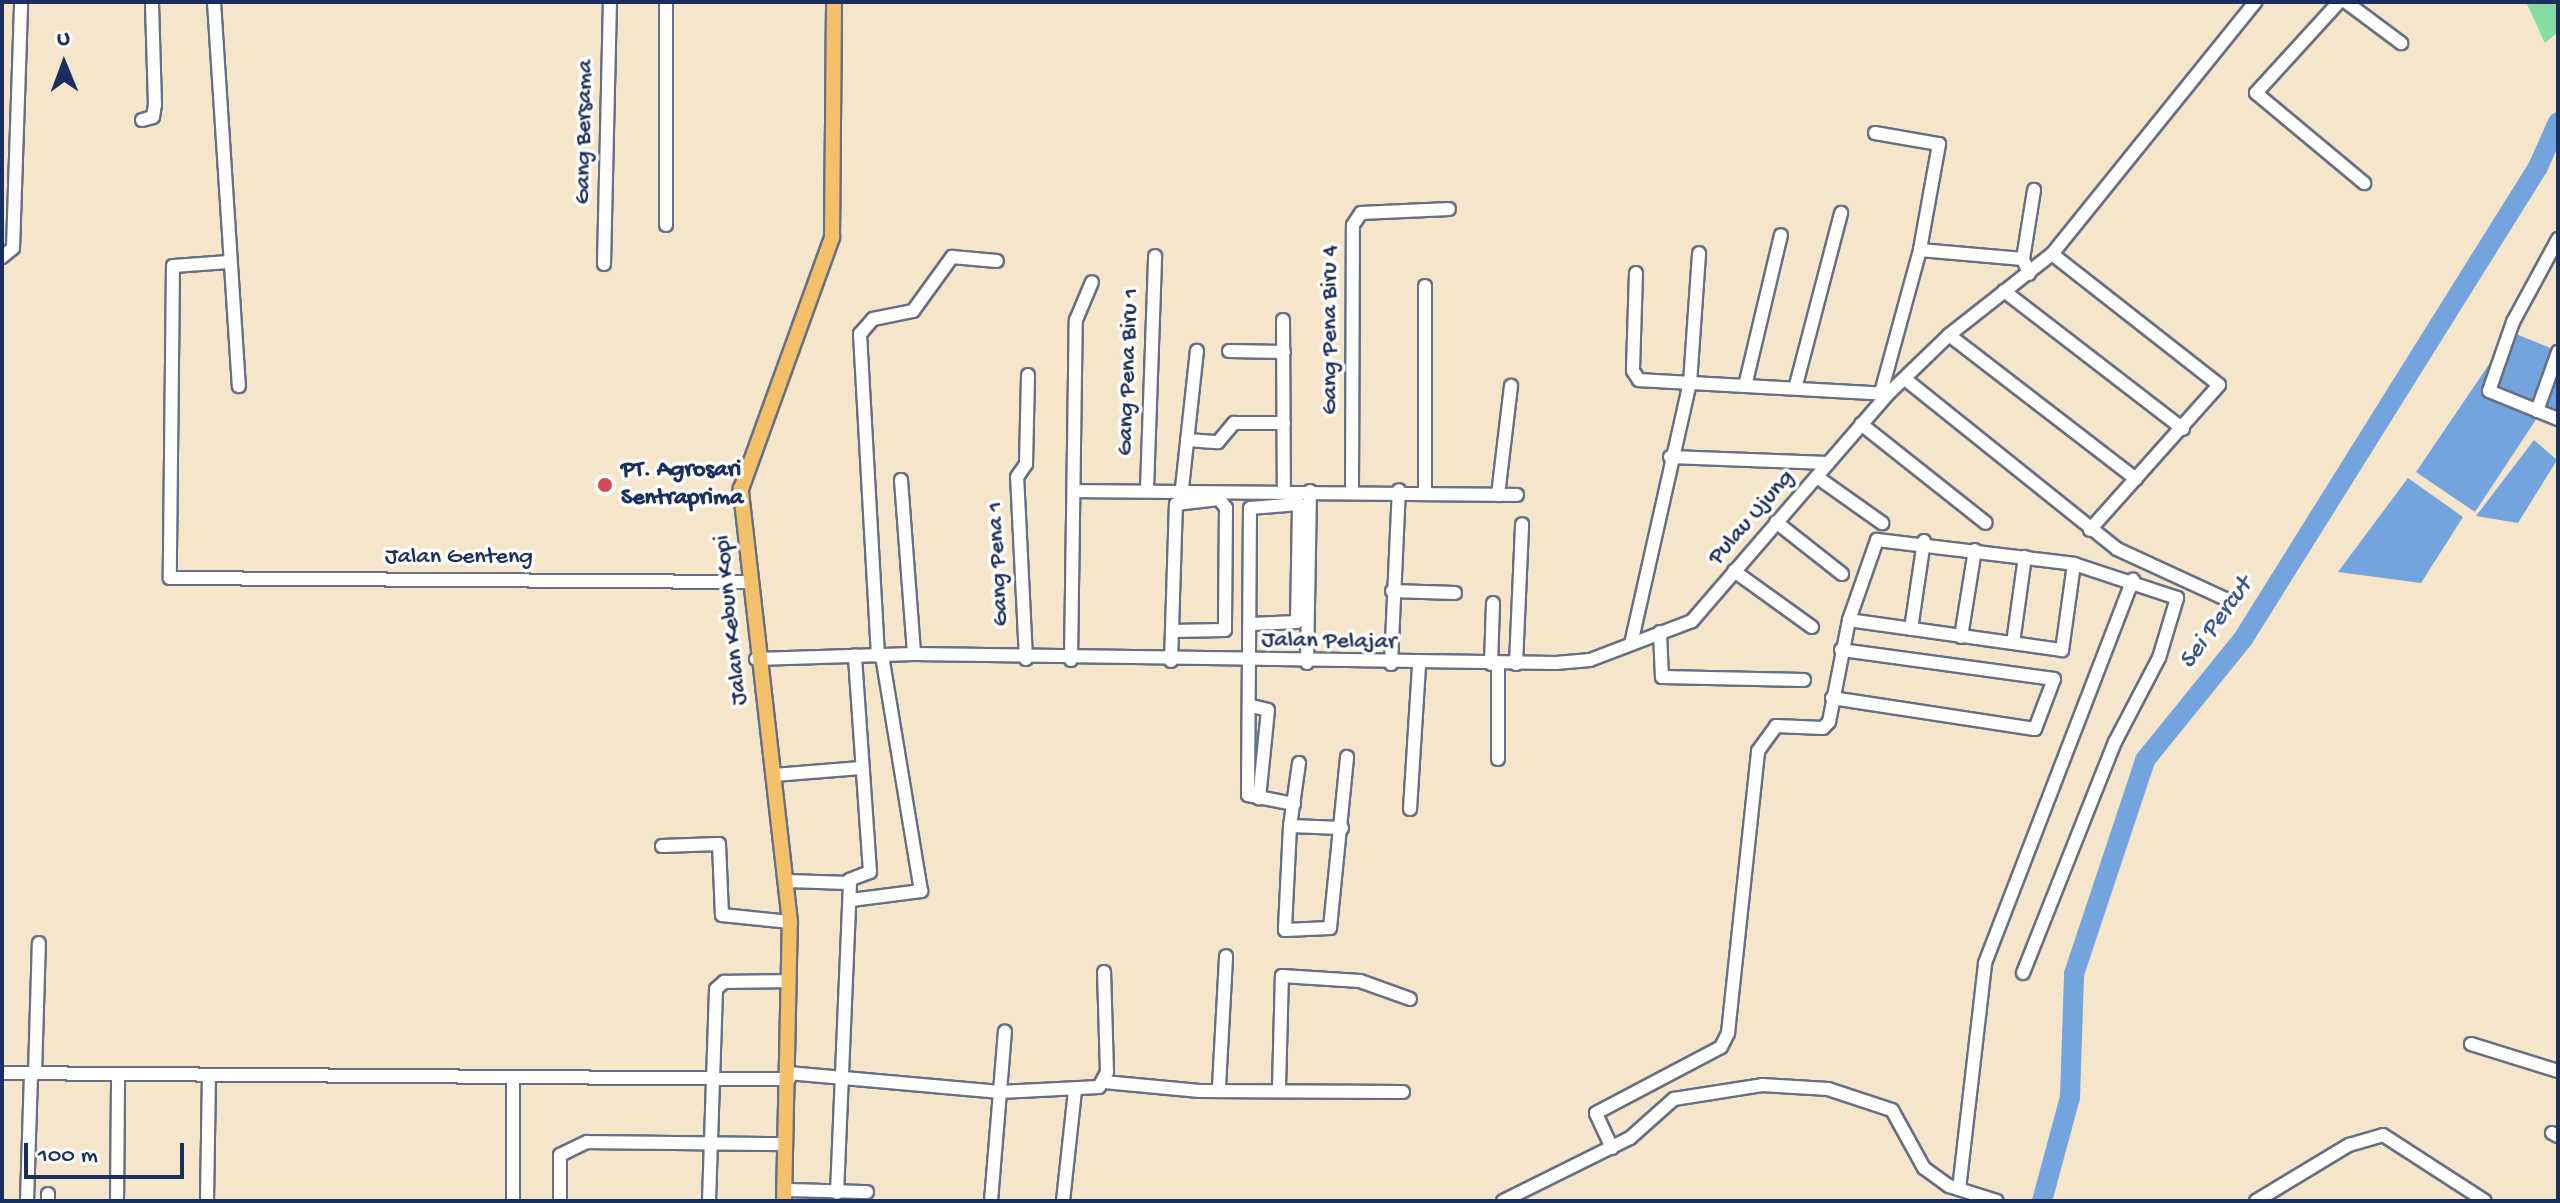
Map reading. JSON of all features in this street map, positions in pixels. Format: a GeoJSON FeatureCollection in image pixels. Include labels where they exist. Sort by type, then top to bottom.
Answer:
{"type":"FeatureCollection","features":[{"type":"Feature","properties":{"kind":"main road","name":"Jalan Kebun Kopi"},"geometry":{"type":"LineString","coordinates":[[784,1196],[790,922],[748,582],[743,469],[832,237],[834,2]]}},
{"type":"Feature","properties":{"kind":"street"},"geometry":{"type":"LineString","coordinates":[[2,257],[13,248],[21,2]]}},
{"type":"Feature","properties":{"kind":"street"},"geometry":{"type":"LineString","coordinates":[[142,120],[153,117],[155,105],[152,2]]}},
{"type":"Feature","properties":{"kind":"street"},"geometry":{"type":"LineString","coordinates":[[214,2],[229,262],[237,275],[239,386]]}},
{"type":"Feature","properties":{"kind":"street","name":"Gang Bersama"},"geometry":{"type":"LineString","coordinates":[[604,264],[610,2]]}},
{"type":"Feature","properties":{"kind":"street"},"geometry":{"type":"LineString","coordinates":[[666,2],[666,225]]}},
{"type":"Feature","properties":{"kind":"street","name":"Pulau Ujung"},"geometry":{"type":"LineString","coordinates":[[1631,644],[1692,621],[1817,477],[1885,392],[1905,379],[1949,335],[2052,254],[2253,2]]}},
{"type":"Feature","properties":{"kind":"street"},"geometry":{"type":"LineString","coordinates":[[2339,2],[2256,93],[2364,183]]}},
{"type":"Feature","properties":{"kind":"street"},"geometry":{"type":"LineString","coordinates":[[2346,2],[2401,43]]}},
{"type":"Feature","properties":{"kind":"street"},"geometry":{"type":"LineString","coordinates":[[1636,273],[1635,377],[1690,383],[1796,385],[1885,392],[1920,250],[1938,142],[1875,133]]}},
{"type":"Feature","properties":{"kind":"street"},"geometry":{"type":"LineString","coordinates":[[2,143],[16,144]]}},
{"type":"Feature","properties":{"kind":"street"},"geometry":{"type":"LineString","coordinates":[[2029,274],[2023,259],[2034,190]]}},
{"type":"Feature","properties":{"kind":"street","name":"Gang Pena Biru 4"},"geometry":{"type":"LineString","coordinates":[[1352,490],[1353,225],[1361,213],[1449,209]]}},
{"type":"Feature","properties":{"kind":"street"},"geometry":{"type":"LineString","coordinates":[[1796,385],[1841,213]]}},
{"type":"Feature","properties":{"kind":"street"},"geometry":{"type":"LineString","coordinates":[[1745,386],[1781,235]]}},
{"type":"Feature","properties":{"kind":"street"},"geometry":{"type":"LineString","coordinates":[[2558,239],[2513,322],[2489,391],[2558,419]]}},
{"type":"Feature","properties":{"kind":"street"},"geometry":{"type":"LineString","coordinates":[[1920,250],[2023,259]]}},
{"type":"Feature","properties":{"kind":"street"},"geometry":{"type":"LineString","coordinates":[[1631,644],[1670,457],[1690,383],[1699,253]]}},
{"type":"Feature","properties":{"kind":"street"},"geometry":{"type":"LineString","coordinates":[[2052,254],[2217,379],[2218,389],[2090,530]]}},
{"type":"Feature","properties":{"kind":"street","name":"Gang Pena Biru 1"},"geometry":{"type":"LineString","coordinates":[[1147,489],[1155,256]]}},
{"type":"Feature","properties":{"kind":"street"},"geometry":{"type":"LineString","coordinates":[[851,900],[921,891],[880,656],[860,334],[873,319],[913,311],[952,257],[997,261]]}},
{"type":"Feature","properties":{"kind":"street","name":"Jalan Genteng"},"geometry":{"type":"LineString","coordinates":[[229,262],[173,266],[170,578],[748,582]]}},
{"type":"Feature","properties":{"kind":"street"},"geometry":{"type":"LineString","coordinates":[[1071,660],[1077,311],[1092,282]]}},
{"type":"Feature","properties":{"kind":"street"},"geometry":{"type":"LineString","coordinates":[[1425,286],[1425,491]]}},
{"type":"Feature","properties":{"kind":"street"},"geometry":{"type":"LineString","coordinates":[[2004,291],[2183,429]]}},
{"type":"Feature","properties":{"kind":"street"},"geometry":{"type":"LineString","coordinates":[[1283,320],[1284,491]]}},
{"type":"Feature","properties":{"kind":"street"},"geometry":{"type":"LineString","coordinates":[[1949,335],[2136,479]]}},
{"type":"Feature","properties":{"kind":"street"},"geometry":{"type":"LineString","coordinates":[[1182,488],[1197,351]]}},
{"type":"Feature","properties":{"kind":"street"},"geometry":{"type":"LineString","coordinates":[[1229,351],[1284,352]]}},
{"type":"Feature","properties":{"kind":"street"},"geometry":{"type":"LineString","coordinates":[[2537,411],[2558,352]]}},
{"type":"Feature","properties":{"kind":"street","name":"Gang Pena 1"},"geometry":{"type":"LineString","coordinates":[[1026,659],[1017,477],[1026,467],[1028,375]]}},
{"type":"Feature","properties":{"kind":"street"},"geometry":{"type":"LineString","coordinates":[[1905,379],[2090,530],[2136,561],[2232,602]]}},
{"type":"Feature","properties":{"kind":"street"},"geometry":{"type":"LineString","coordinates":[[1498,495],[1511,386]]}},
{"type":"Feature","properties":{"kind":"street"},"geometry":{"type":"LineString","coordinates":[[1187,440],[1218,442],[1234,423],[1284,423]]}},
{"type":"Feature","properties":{"kind":"street"},"geometry":{"type":"LineString","coordinates":[[1861,424],[1986,523]]}},
{"type":"Feature","properties":{"kind":"street"},"geometry":{"type":"LineString","coordinates":[[1670,457],[1828,463]]}},
{"type":"Feature","properties":{"kind":"street"},"geometry":{"type":"LineString","coordinates":[[1817,477],[1882,523]]}},
{"type":"Feature","properties":{"kind":"street"},"geometry":{"type":"LineString","coordinates":[[901,480],[914,654]]}},
{"type":"Feature","properties":{"kind":"street"},"geometry":{"type":"LineString","coordinates":[[1074,491],[1182,488],[1399,490],[1517,495]]}},
{"type":"Feature","properties":{"kind":"street"},"geometry":{"type":"LineString","coordinates":[[1391,664],[1399,490]]}},
{"type":"Feature","properties":{"kind":"street"},"geometry":{"type":"LineString","coordinates":[[1307,663],[1310,491]]}},
{"type":"Feature","properties":{"kind":"street"},"geometry":{"type":"LineString","coordinates":[[1171,661],[1176,504],[1219,499],[1226,508],[1225,630],[1172,631]]}},
{"type":"Feature","properties":{"kind":"street"},"geometry":{"type":"LineString","coordinates":[[1251,624],[1297,622],[1299,504],[1250,508],[1251,663],[1252,706],[1268,710],[1253,797],[1294,804]]}},
{"type":"Feature","properties":{"kind":"street"},"geometry":{"type":"LineString","coordinates":[[1776,522],[1842,574]]}},
{"type":"Feature","properties":{"kind":"street"},"geometry":{"type":"LineString","coordinates":[[1516,664],[1522,524]]}},
{"type":"Feature","properties":{"kind":"street"},"geometry":{"type":"LineString","coordinates":[[1612,1148],[1596,1113],[1721,1047],[1728,1033],[1758,751],[1776,726],[1823,728],[1849,620],[1877,540],[1924,541],[2074,564],[2133,580],[2177,598],[2159,658],[2115,742],[2023,973]]}},
{"type":"Feature","properties":{"kind":"street"},"geometry":{"type":"LineString","coordinates":[[1911,629],[1924,541]]}},
{"type":"Feature","properties":{"kind":"street"},"geometry":{"type":"LineString","coordinates":[[1961,637],[1975,550]]}},
{"type":"Feature","properties":{"kind":"street"},"geometry":{"type":"LineString","coordinates":[[2013,643],[2025,557]]}},
{"type":"Feature","properties":{"kind":"street"},"geometry":{"type":"LineString","coordinates":[[1849,620],[2062,650],[2074,564]]}},
{"type":"Feature","properties":{"kind":"street"},"geometry":{"type":"LineString","coordinates":[[1734,571],[1812,627]]}},
{"type":"Feature","properties":{"kind":"street"},"geometry":{"type":"LineString","coordinates":[[1959,1189],[1985,963],[2133,580]]}},
{"type":"Feature","properties":{"kind":"street"},"geometry":{"type":"LineString","coordinates":[[1392,591],[1455,593]]}},
{"type":"Feature","properties":{"kind":"street"},"geometry":{"type":"LineString","coordinates":[[1493,603],[1498,759]]}},
{"type":"Feature","properties":{"kind":"street"},"geometry":{"type":"LineString","coordinates":[[1660,632],[1662,677],[1804,680]]}},
{"type":"Feature","properties":{"kind":"street","name":"Jalan Pelajar"},"geometry":{"type":"LineString","coordinates":[[756,659],[914,654],[1419,666],[1590,660],[1631,644]]}},
{"type":"Feature","properties":{"kind":"street"},"geometry":{"type":"LineString","coordinates":[[1832,698],[2035,729],[2054,679],[1841,650]]}},
{"type":"Feature","properties":{"kind":"street"},"geometry":{"type":"LineString","coordinates":[[786,881],[849,880],[870,872],[855,656]]}},
{"type":"Feature","properties":{"kind":"street"},"geometry":{"type":"LineString","coordinates":[[1410,809],[1419,666]]}},
{"type":"Feature","properties":{"kind":"street"},"geometry":{"type":"LineString","coordinates":[[1299,763],[1290,826],[1285,930],[1335,923],[1347,757]]}},
{"type":"Feature","properties":{"kind":"street"},"geometry":{"type":"LineString","coordinates":[[774,775],[861,768]]}},
{"type":"Feature","properties":{"kind":"street"},"geometry":{"type":"LineString","coordinates":[[1290,826],[1342,828]]}},
{"type":"Feature","properties":{"kind":"street"},"geometry":{"type":"LineString","coordinates":[[662,846],[719,844],[722,915],[790,922]]}},
{"type":"Feature","properties":{"kind":"street"},"geometry":{"type":"LineString","coordinates":[[837,1193],[845,1073],[851,900],[849,880]]}},
{"type":"Feature","properties":{"kind":"street"},"geometry":{"type":"LineString","coordinates":[[27,1201],[39,943]]}},
{"type":"Feature","properties":{"kind":"street"},"geometry":{"type":"LineString","coordinates":[[1219,1087],[1226,956]]}},
{"type":"Feature","properties":{"kind":"street"},"geometry":{"type":"LineString","coordinates":[[1104,972],[1104,1082]]}},
{"type":"Feature","properties":{"kind":"street"},"geometry":{"type":"LineString","coordinates":[[1279,1087],[1282,976],[1360,981],[1410,999]]}},
{"type":"Feature","properties":{"kind":"street"},"geometry":{"type":"LineString","coordinates":[[709,1201],[716,1142],[719,984],[789,981]]}},
{"type":"Feature","properties":{"kind":"street"},"geometry":{"type":"LineString","coordinates":[[991,1201],[1005,1032]]}},
{"type":"Feature","properties":{"kind":"street"},"geometry":{"type":"LineString","coordinates":[[2471,1044],[2558,1071]]}},
{"type":"Feature","properties":{"kind":"street"},"geometry":{"type":"LineString","coordinates":[[2,1073],[717,1082],[845,1073],[1000,1092],[1075,1090],[1104,1082],[1403,1092]]}},
{"type":"Feature","properties":{"kind":"street"},"geometry":{"type":"LineString","coordinates":[[117,1201],[118,1075]]}},
{"type":"Feature","properties":{"kind":"street"},"geometry":{"type":"LineString","coordinates":[[207,1201],[209,1076]]}},
{"type":"Feature","properties":{"kind":"street"},"geometry":{"type":"LineString","coordinates":[[513,1080],[513,1201]]}},
{"type":"Feature","properties":{"kind":"street"},"geometry":{"type":"LineString","coordinates":[[1503,1201],[1612,1148],[1693,1091],[1808,1087],[1892,1110],[1924,1168],[1959,1189],[1997,1201]]}},
{"type":"Feature","properties":{"kind":"street"},"geometry":{"type":"LineString","coordinates":[[1063,1201],[1075,1090]]}},
{"type":"Feature","properties":{"kind":"street"},"geometry":{"type":"LineString","coordinates":[[2256,1201],[2349,1145],[2383,1135],[2485,1201]]}},
{"type":"Feature","properties":{"kind":"street"},"geometry":{"type":"LineString","coordinates":[[560,1201],[564,1150],[590,1141],[784,1144]]}},
{"type":"Feature","properties":{"kind":"street"},"geometry":{"type":"LineString","coordinates":[[784,1196],[867,1192]]}},
{"type":"Feature","properties":{"kind":"green space"},"geometry":{"type":"Polygon","coordinates":[[[2526,2],[2558,2],[2558,32],[2545,43],[2526,2]]]}},
{"type":"Feature","properties":{"kind":"water"},"geometry":{"type":"Polygon","coordinates":[[[2511,332],[2558,351],[2558,412],[2552,422],[2537,418],[2475,512],[2416,472],[2511,332]]]}},
{"type":"Feature","properties":{"kind":"water"},"geometry":{"type":"Polygon","coordinates":[[[2534,440],[2557,460],[2518,523],[2476,516],[2534,440]]]}},
{"type":"Feature","properties":{"kind":"water"},"geometry":{"type":"Polygon","coordinates":[[[2408,478],[2463,517],[2421,583],[2338,572],[2408,478]]]}},
{"type":"Feature","properties":{"kind":"waterway","name":"Sei Percut"},"geometry":{"type":"LineString","coordinates":[[2042,1201],[2070,1097],[2074,974],[2145,760],[2243,639],[2538,167],[2558,122]]}},
{"type":"Feature","properties":{"kind":"place","name":"PT. Agrosari Sentraprima"},"geometry":{"type":"Point","coordinates":[605,485]}}]}
